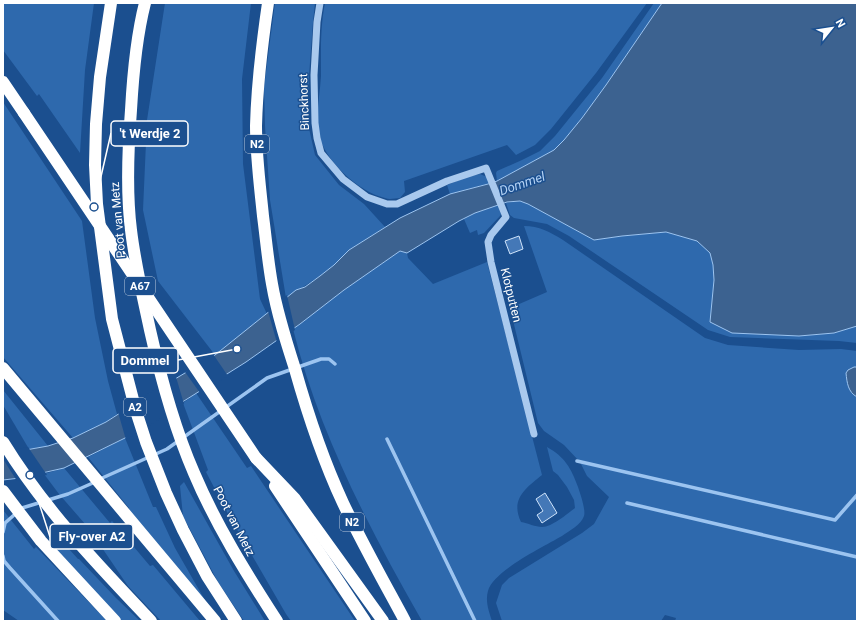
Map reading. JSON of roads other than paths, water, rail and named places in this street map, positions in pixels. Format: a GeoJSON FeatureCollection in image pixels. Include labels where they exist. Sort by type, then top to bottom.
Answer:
{"type":"FeatureCollection","features":[{"type":"Feature","properties":{"kind":"highway","name":"Poot van Metz"},"geometry":{"type":"LineString","coordinates":[[111,3],[100,76],[96,124],[95,165],[97,204],[112,319],[136,411],[146,442],[166,493],[207,576],[236,621]]}},
{"type":"Feature","properties":{"kind":"highway","name":"Poot van Metz"},"geometry":{"type":"LineString","coordinates":[[145,3],[133,74],[128,144],[131,229],[144,302],[168,400],[178,432],[194,473],[216,520],[238,560],[276,621]]}},
{"type":"Feature","properties":{"kind":"highway","name":"N2"},"geometry":{"type":"LineString","coordinates":[[268,3],[258,87],[256,127],[260,189],[272,285],[287,344],[309,418],[343,502],[405,621]]}},
{"type":"Feature","properties":{"kind":"highway","name":"A67"},"geometry":{"type":"LineString","coordinates":[[3,82],[365,621]]}},
{"type":"Feature","properties":{"kind":"highway"},"geometry":{"type":"LineString","coordinates":[[4,369],[215,621]]}},
{"type":"Feature","properties":{"kind":"highway"},"geometry":{"type":"LineString","coordinates":[[3,442],[49,510],[151,621]]}},
{"type":"Feature","properties":{"kind":"highway","name":"N2"},"geometry":{"type":"LineString","coordinates":[[256,458],[295,499],[383,621]]}},
{"type":"Feature","properties":{"kind":"highway"},"geometry":{"type":"LineString","coordinates":[[3,491],[41,541],[115,621]]}},
{"type":"Feature","properties":{"kind":"street","name":"Binckhorst"},"geometry":{"type":"LineString","coordinates":[[320,3],[317,22],[314,75],[315,122],[317,138],[321,153],[343,179],[367,197],[387,204],[397,204],[447,181],[486,168]]}},
{"type":"Feature","properties":{"kind":"street","name":"Klotputten"},"geometry":{"type":"LineString","coordinates":[[486,168],[506,217],[491,235],[488,242],[491,262],[534,434]]}},
{"type":"Feature","properties":{"kind":"water"},"geometry":{"type":"Polygon","coordinates":[[[662,3],[857,3],[857,326],[834,333],[799,336],[732,333],[710,322],[714,280],[713,265],[710,253],[697,241],[666,232],[594,240],[528,204],[520,201],[507,202],[475,213],[459,221],[407,253],[400,251],[246,362],[125,438],[64,468],[20,478],[3,480],[3,454],[48,446],[73,438],[106,422],[215,355],[296,290],[305,287],[320,276],[349,250],[400,218],[450,194],[497,181],[554,150],[582,118],[662,3]]]}},
{"type":"Feature","properties":{"kind":"water"},"geometry":{"type":"Polygon","coordinates":[[[854,367],[857,367],[857,397],[850,390],[846,373],[854,367]]]}},
{"type":"Feature","properties":{"kind":"waterway"},"geometry":{"type":"LineString","coordinates":[[100,479],[167,449],[267,378],[321,359],[329,359],[335,364]]}},
{"type":"Feature","properties":{"kind":"waterway"},"geometry":{"type":"LineString","coordinates":[[387,439],[475,621]]}},
{"type":"Feature","properties":{"kind":"waterway"},"geometry":{"type":"LineString","coordinates":[[577,461],[835,520],[857,495]]}},
{"type":"Feature","properties":{"kind":"waterway"},"geometry":{"type":"LineString","coordinates":[[3,532],[5,523],[22,508],[68,494],[95,482]]}},
{"type":"Feature","properties":{"kind":"waterway"},"geometry":{"type":"LineString","coordinates":[[627,503],[857,557]]}},
{"type":"Feature","properties":{"kind":"waterway"},"geometry":{"type":"LineString","coordinates":[[3,556],[4,561],[58,621]]}},
{"type":"Feature","properties":{"kind":"place","name":"'t Werdje 2"},"geometry":{"type":"Point","coordinates":[94,207]}},
{"type":"Feature","properties":{"kind":"place","name":"Dommel"},"geometry":{"type":"Point","coordinates":[237,349]}},
{"type":"Feature","properties":{"kind":"place","name":"Fly-over A2"},"geometry":{"type":"Point","coordinates":[30,475]}}]}
